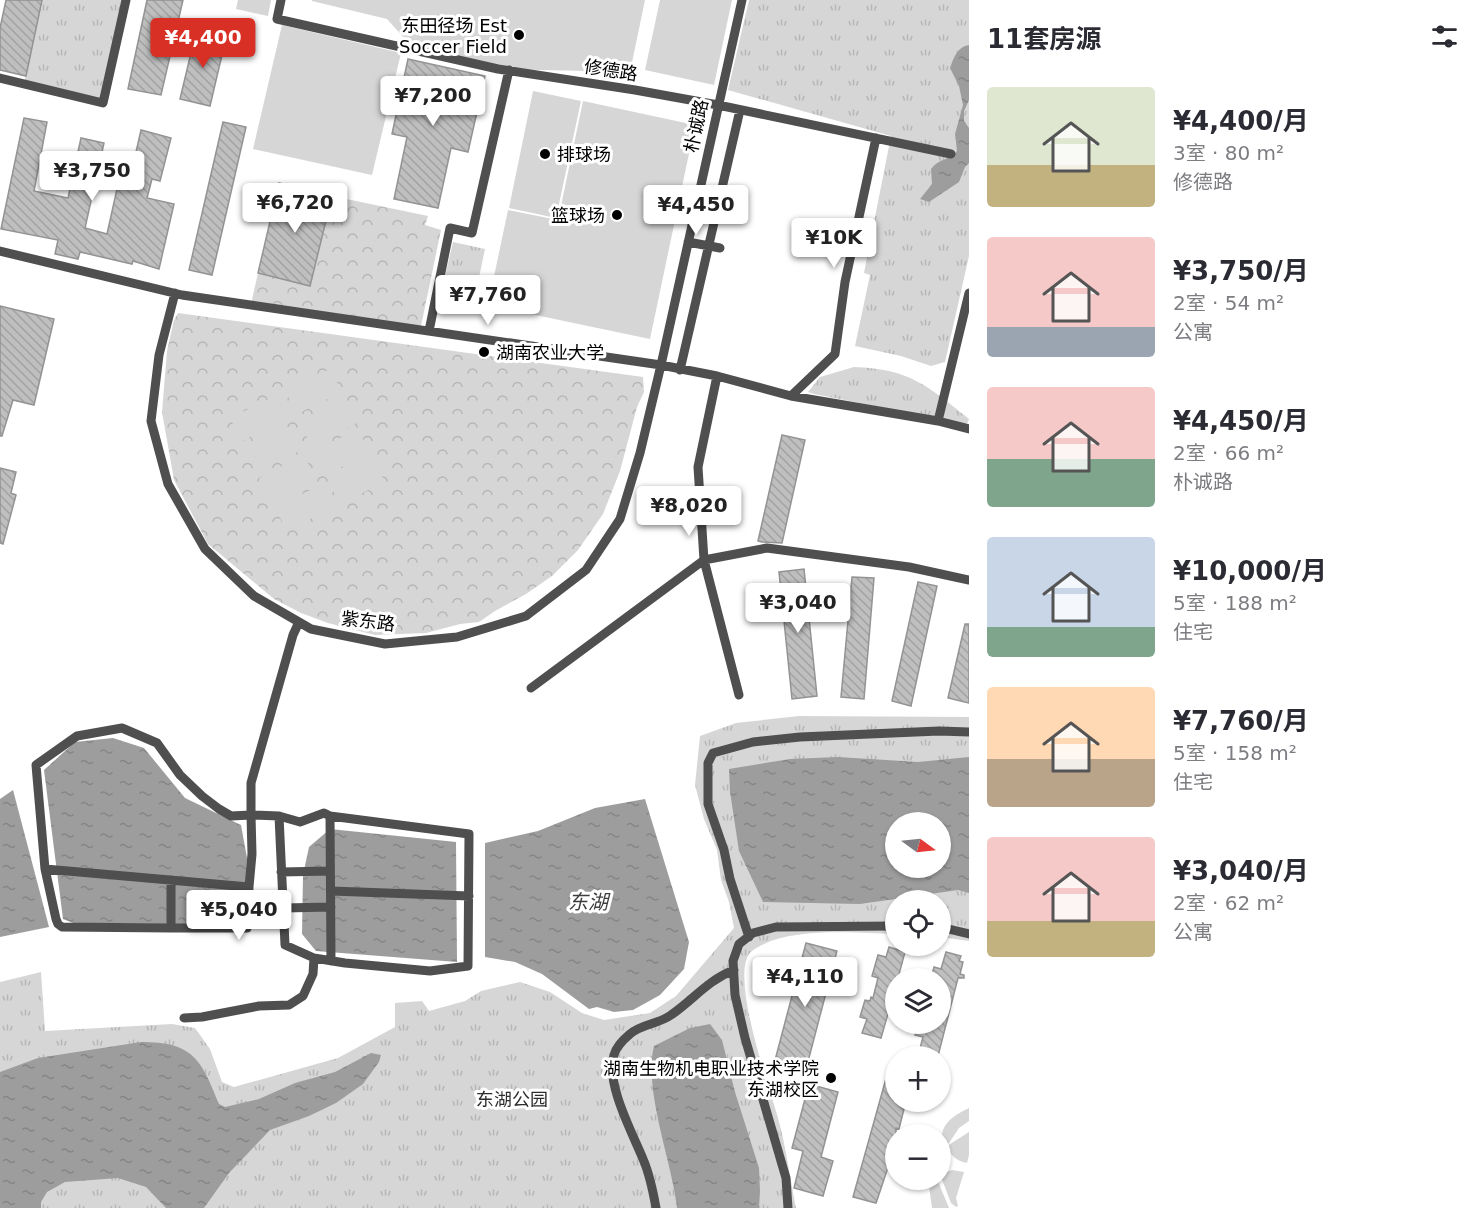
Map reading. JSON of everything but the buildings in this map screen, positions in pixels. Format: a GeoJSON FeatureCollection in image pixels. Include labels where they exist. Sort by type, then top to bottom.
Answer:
{"type":"FeatureCollection","features":[{"type":"Feature","properties":{"kind":"street"},"geometry":{"type":"LineString","coordinates":[[0,78],[103,103],[126,0]]}},
{"type":"Feature","properties":{"kind":"street","name":"修德路"},"geometry":{"type":"LineString","coordinates":[[281,0],[277,19],[498,69],[718,105],[951,154]]}},
{"type":"Feature","properties":{"kind":"street","name":"朴诚路"},"geometry":{"type":"LineString","coordinates":[[661,365],[742,0]]}},
{"type":"Feature","properties":{"kind":"street"},"geometry":{"type":"LineString","coordinates":[[429,331],[450,228],[472,233],[509,70]]}},
{"type":"Feature","properties":{"kind":"street"},"geometry":{"type":"LineString","coordinates":[[680,370],[740,110]]}},
{"type":"Feature","properties":{"kind":"street"},"geometry":{"type":"LineString","coordinates":[[791,396],[835,354],[845,282],[876,138]]}},
{"type":"Feature","properties":{"kind":"street"},"geometry":{"type":"LineString","coordinates":[[688,242],[720,248]]}},
{"type":"Feature","properties":{"kind":"street"},"geometry":{"type":"LineString","coordinates":[[0,251],[176,293],[661,365],[717,376],[791,396],[969,429]]}},
{"type":"Feature","properties":{"kind":"street"},"geometry":{"type":"LineString","coordinates":[[938,422],[969,292]]}},
{"type":"Feature","properties":{"kind":"street","name":"紫东路"},"geometry":{"type":"LineString","coordinates":[[176,293],[159,355],[150,421],[168,484],[205,549],[254,596],[311,629],[385,644],[457,637],[526,616],[586,570],[620,519],[640,453],[661,365]]}},
{"type":"Feature","properties":{"kind":"street"},"geometry":{"type":"LineString","coordinates":[[717,376],[698,467],[704,560],[739,695]]}},
{"type":"Feature","properties":{"kind":"street"},"geometry":{"type":"LineString","coordinates":[[531,688],[704,560],[767,548],[909,567],[969,580]]}},
{"type":"Feature","properties":{"kind":"street"},"geometry":{"type":"LineString","coordinates":[[279,816],[285,945],[314,958],[332,958],[429,971],[468,966],[465,896],[469,834],[330,819],[324,813],[300,822],[279,816],[251,815],[231,816],[201,796],[180,775],[157,743],[122,728],[77,736],[36,765],[48,869],[58,924],[62,927],[247,927],[252,855],[251,815],[251,783],[293,635],[299,622]]}},
{"type":"Feature","properties":{"kind":"street"},"geometry":{"type":"LineString","coordinates":[[749,936],[735,898],[724,850],[708,804],[708,763],[713,753],[753,742],[800,736],[969,732]]}},
{"type":"Feature","properties":{"kind":"street"},"geometry":{"type":"LineString","coordinates":[[330,819],[332,958]]}},
{"type":"Feature","properties":{"kind":"street"},"geometry":{"type":"LineString","coordinates":[[48,869],[248,887]]}},
{"type":"Feature","properties":{"kind":"street"},"geometry":{"type":"LineString","coordinates":[[281,872],[330,871]]}},
{"type":"Feature","properties":{"kind":"street"},"geometry":{"type":"LineString","coordinates":[[171,880],[171,928]]}},
{"type":"Feature","properties":{"kind":"street"},"geometry":{"type":"LineString","coordinates":[[330,891],[465,896]]}},
{"type":"Feature","properties":{"kind":"street"},"geometry":{"type":"LineString","coordinates":[[283,908],[331,907]]}},
{"type":"Feature","properties":{"kind":"street"},"geometry":{"type":"LineString","coordinates":[[788,1208],[786,1178],[745,1038],[735,995],[733,962],[739,944],[753,933],[776,927],[885,926]]}},
{"type":"Feature","properties":{"kind":"street"},"geometry":{"type":"LineString","coordinates":[[951,930],[969,934]]}},
{"type":"Feature","properties":{"kind":"street"},"geometry":{"type":"LineString","coordinates":[[184,1018],[202,1017],[259,1006],[289,1005],[303,996],[312,974],[314,958]]}},
{"type":"Feature","properties":{"kind":"street"},"geometry":{"type":"LineString","coordinates":[[656,1208],[649,1176],[628,1127],[616,1091],[612,1065],[614,1054],[632,1032],[670,1016],[719,976],[734,970]]}},
{"type":"Feature","properties":{"kind":"green space"},"geometry":{"type":"Polygon","coordinates":[[[42,0],[126,0],[103,103],[24,84],[42,0]]]}},
{"type":"Feature","properties":{"kind":"green space"},"geometry":{"type":"Polygon","coordinates":[[[238,0],[271,0],[268,16],[236,9],[238,0]]]}},
{"type":"Feature","properties":{"kind":"green space","name":"东田径场 Est Soccer Field"},"geometry":{"type":"Polygon","coordinates":[[[312,0],[645,0],[630,72],[498,69],[415,50],[387,19],[312,0]]]}},
{"type":"Feature","properties":{"kind":"green space"},"geometry":{"type":"Polygon","coordinates":[[[660,0],[732,0],[714,85],[645,70],[660,0]]]}},
{"type":"Feature","properties":{"kind":"green space"},"geometry":{"type":"Polygon","coordinates":[[[749,0],[969,0],[969,256],[945,362],[931,366],[901,356],[855,346],[870,275],[864,273],[891,136],[728,90],[749,0]]]}},
{"type":"Feature","properties":{"kind":"green space"},"geometry":{"type":"Polygon","coordinates":[[[282,25],[401,53],[372,175],[253,149],[282,25]]]}},
{"type":"Feature","properties":{"kind":"green space","name":"排球场"},"geometry":{"type":"Polygon","coordinates":[[[533,91],[581,101],[556,218],[509,208],[533,91]]]}},
{"type":"Feature","properties":{"kind":"green space","name":"篮球场"},"geometry":{"type":"Polygon","coordinates":[[[583,101],[695,125],[650,339],[488,305],[508,210],[558,220],[583,101]]]}},
{"type":"Feature","properties":{"kind":"green space"},"geometry":{"type":"Polygon","coordinates":[[[332,196],[428,216],[425,225],[441,230],[421,326],[251,304],[258,273],[310,286],[332,196]]]}},
{"type":"Feature","properties":{"kind":"green space"},"geometry":{"type":"Polygon","coordinates":[[[453,242],[485,249],[476,292],[443,285],[453,242]]]}},
{"type":"Feature","properties":{"kind":"green space"},"geometry":{"type":"Polygon","coordinates":[[[178,313],[643,377],[644,392],[637,407],[620,471],[603,514],[578,550],[552,576],[479,622],[460,624],[426,633],[375,635],[328,623],[301,613],[274,599],[208,544],[174,480],[162,412],[167,351],[174,320],[178,313]]]}},
{"type":"Feature","properties":{"kind":"green space"},"geometry":{"type":"Polygon","coordinates":[[[854,367],[890,371],[917,381],[969,419],[967,424],[808,392],[820,377],[854,367]]]}},
{"type":"Feature","properties":{"kind":"green space"},"geometry":{"type":"Polygon","coordinates":[[[330,369],[342,392],[297,414],[285,391],[330,369]]]}},
{"type":"Feature","properties":{"kind":"green space"},"geometry":{"type":"Polygon","coordinates":[[[275,396],[286,419],[242,441],[230,418],[275,396]]]}},
{"type":"Feature","properties":{"kind":"green space"},"geometry":{"type":"Polygon","coordinates":[[[345,400],[356,423],[311,446],[300,422],[345,400]]]}},
{"type":"Feature","properties":{"kind":"green space"},"geometry":{"type":"Polygon","coordinates":[[[290,426],[301,450],[256,472],[245,449],[290,426]]]}},
{"type":"Feature","properties":{"kind":"green space"},"geometry":{"type":"Polygon","coordinates":[[[358,429],[370,453],[325,475],[313,452],[358,429]]]}},
{"type":"Feature","properties":{"kind":"green space"},"geometry":{"type":"Polygon","coordinates":[[[304,455],[315,478],[270,501],[259,478],[304,455]]]}},
{"type":"Feature","properties":{"kind":"green space"},"geometry":{"type":"Polygon","coordinates":[[[373,458],[385,482],[340,504],[328,481],[373,458]]]}},
{"type":"Feature","properties":{"kind":"green space"},"geometry":{"type":"Polygon","coordinates":[[[320,485],[331,508],[287,531],[275,508],[320,485]]]}},
{"type":"Feature","properties":{"kind":"green space","name":"东湖公园"},"geometry":{"type":"Polygon","coordinates":[[[799,716],[969,717],[969,941],[951,938],[951,890],[885,890],[885,934],[841,932],[801,934],[766,943],[752,951],[746,962],[744,981],[747,1005],[781,1129],[796,1208],[0,1208],[0,982],[41,972],[45,1031],[172,1024],[195,1028],[210,1049],[222,1082],[234,1087],[338,1058],[395,1027],[395,1003],[422,1001],[429,1011],[465,1001],[481,991],[520,982],[550,992],[582,1013],[604,1020],[650,1013],[676,996],[734,928],[729,902],[721,880],[717,850],[704,819],[695,785],[700,736],[736,723],[799,716]]]}},
{"type":"Feature","properties":{"kind":"green space"},"geometry":{"type":"Polygon","coordinates":[[[969,1108],[969,1121],[959,1128],[951,1140],[951,1124],[946,1124],[969,1108]]]}},
{"type":"Feature","properties":{"kind":"green space"},"geometry":{"type":"Polygon","coordinates":[[[969,1132],[967,1163],[951,1154],[951,1143],[969,1132]]]}},
{"type":"Feature","properties":{"kind":"green space"},"geometry":{"type":"Polygon","coordinates":[[[951,1170],[964,1172],[956,1198],[958,1206],[956,1207],[951,1203],[946,1190],[951,1190],[951,1170]]]}},
{"type":"Feature","properties":{"kind":"green space"},"geometry":{"type":"Polygon","coordinates":[[[930,1190],[942,1190],[949,1208],[932,1208],[930,1190]]]}},
{"type":"Feature","properties":{"kind":"water"},"geometry":{"type":"Polygon","coordinates":[[[969,45],[969,100],[964,111],[964,121],[969,128],[969,163],[959,182],[929,202],[920,199],[932,184],[931,169],[957,151],[955,134],[963,105],[959,86],[950,68],[959,50],[969,45]]]}},
{"type":"Feature","properties":{"kind":"water"},"geometry":{"type":"Polygon","coordinates":[[[113,738],[144,748],[185,798],[241,825],[247,858],[245,925],[73,923],[63,919],[44,770],[75,742],[113,738]]]}},
{"type":"Feature","properties":{"kind":"water"},"geometry":{"type":"Polygon","coordinates":[[[838,757],[918,762],[969,757],[969,893],[958,890],[885,890],[885,900],[860,904],[763,902],[739,851],[729,769],[790,759],[838,757]]]}},
{"type":"Feature","properties":{"kind":"water"},"geometry":{"type":"Polygon","coordinates":[[[13,790],[49,927],[0,937],[0,799],[13,790]]]}},
{"type":"Feature","properties":{"kind":"water","name":"东湖"},"geometry":{"type":"Polygon","coordinates":[[[645,799],[689,942],[684,969],[660,995],[633,1010],[614,1012],[597,1007],[589,1009],[542,974],[515,962],[485,957],[485,843],[538,831],[595,808],[645,799]]]}},
{"type":"Feature","properties":{"kind":"water"},"geometry":{"type":"Polygon","coordinates":[[[330,829],[456,842],[457,962],[316,951],[302,934],[303,875],[309,847],[330,829]]]}},
{"type":"Feature","properties":{"kind":"water"},"geometry":{"type":"Polygon","coordinates":[[[710,1024],[722,1040],[735,1092],[759,1168],[759,1208],[677,1208],[652,1083],[654,1046],[690,1028],[710,1024]]]}},
{"type":"Feature","properties":{"kind":"water"},"geometry":{"type":"Polygon","coordinates":[[[141,1042],[173,1045],[193,1056],[207,1075],[219,1104],[225,1107],[259,1099],[295,1083],[335,1072],[371,1053],[381,1055],[379,1062],[363,1084],[336,1103],[309,1116],[270,1130],[229,1173],[204,1208],[166,1208],[146,1187],[118,1178],[65,1182],[47,1192],[41,1202],[41,1208],[0,1208],[0,1072],[38,1058],[141,1042]]]}},
{"type":"Feature","properties":{"kind":"place","name":"东田径场 Est Soccer Field"},"geometry":{"type":"Point","coordinates":[519,35]}},
{"type":"Feature","properties":{"kind":"place","name":"排球场"},"geometry":{"type":"Point","coordinates":[545,154]}},
{"type":"Feature","properties":{"kind":"place","name":"篮球场"},"geometry":{"type":"Point","coordinates":[617,215]}},
{"type":"Feature","properties":{"kind":"place","name":"湖南农业大学"},"geometry":{"type":"Point","coordinates":[484,352]}},
{"type":"Feature","properties":{"kind":"place","name":"湖南生物机电职业技术学院 东湖校区"},"geometry":{"type":"Point","coordinates":[831,1078]}}]}
